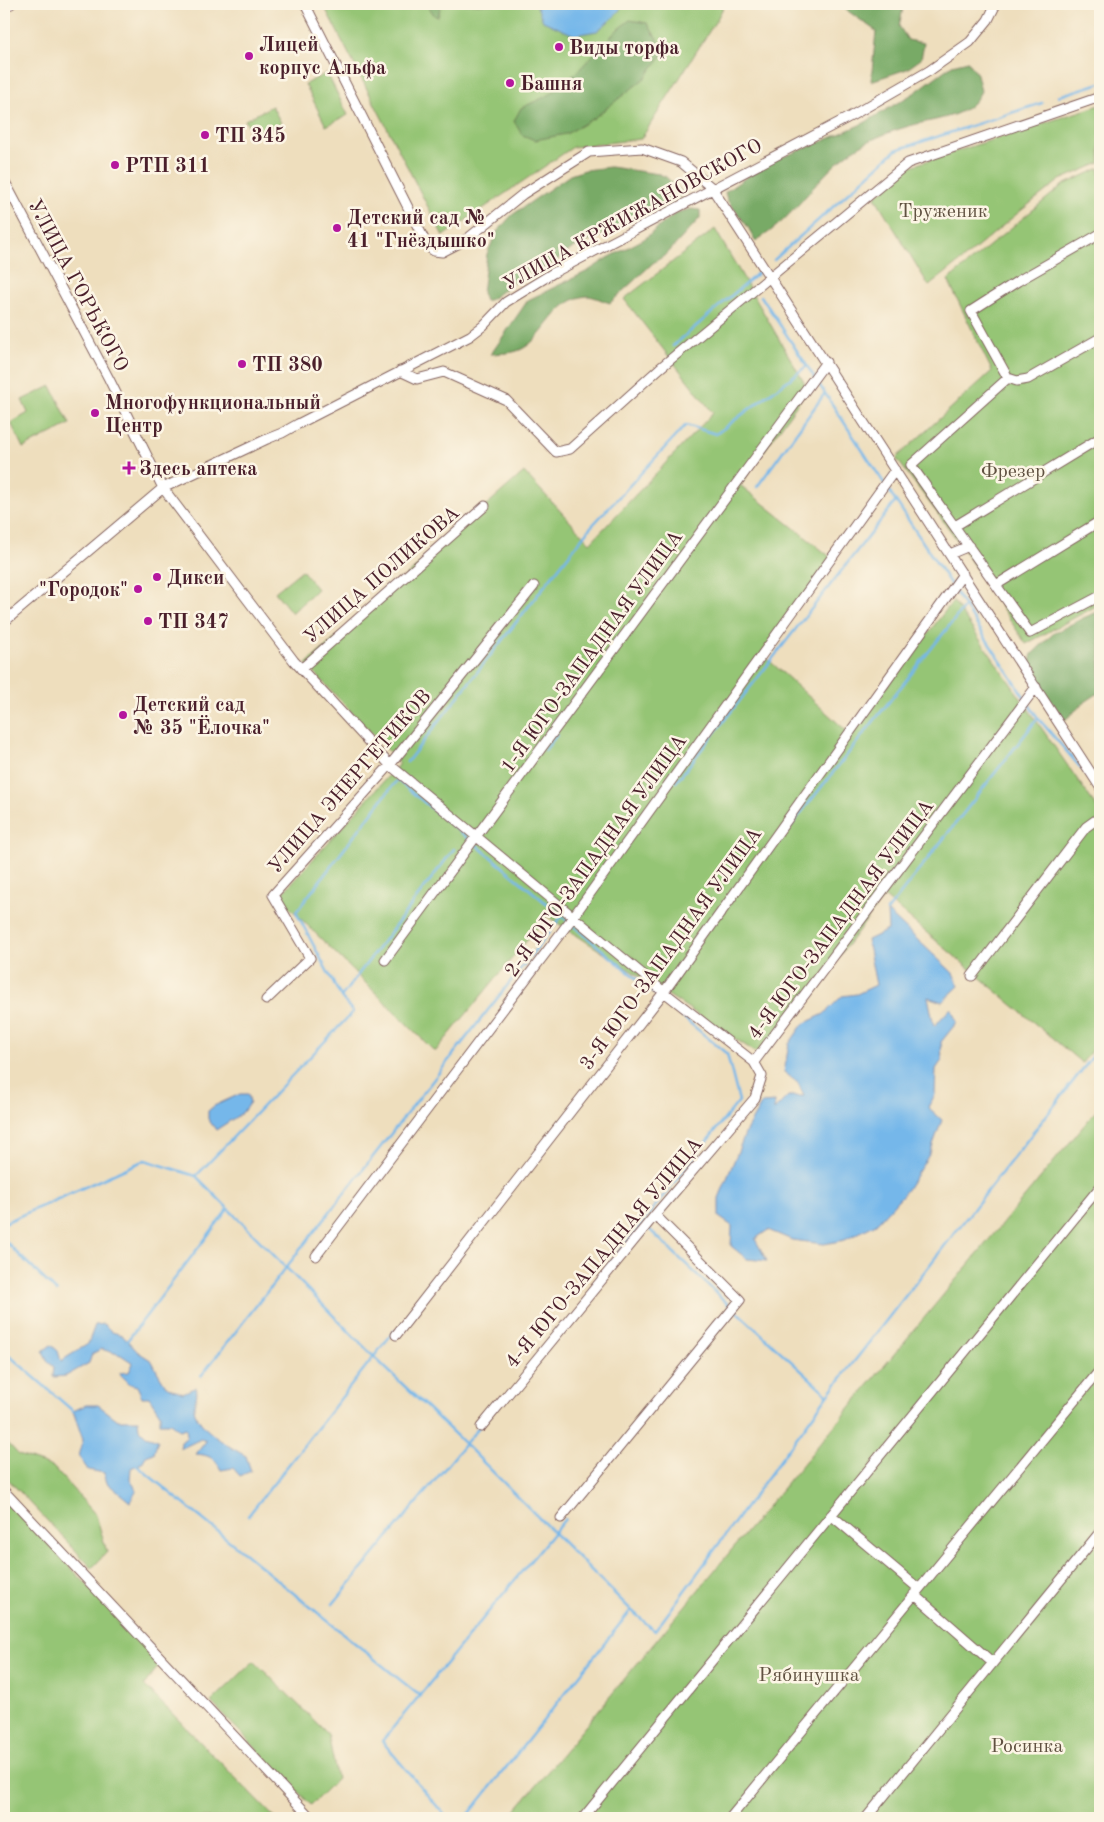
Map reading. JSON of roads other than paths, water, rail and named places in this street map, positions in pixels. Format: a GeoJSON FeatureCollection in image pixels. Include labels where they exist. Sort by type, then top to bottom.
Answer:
{"type":"FeatureCollection","features":[{"type":"Feature","properties":{"kind":"street"},"geometry":{"type":"LineString","coordinates":[[4,8],[11,4]]}},
{"type":"Feature","properties":{"kind":"street"},"geometry":{"type":"LineString","coordinates":[[304,4],[431,249],[442,252],[467,239],[523,194],[589,152],[642,148],[681,162],[712,188],[1100,787]]}},
{"type":"Feature","properties":{"kind":"street","name":"УЛИЦА КРЖИЖАНОВСКОГО"},"geometry":{"type":"LineString","coordinates":[[4,622],[163,488],[267,439],[282,434],[470,336],[483,326],[506,302],[537,282],[851,116],[958,52],[980,31],[996,4]]}},
{"type":"Feature","properties":{"kind":"street"},"geometry":{"type":"LineString","coordinates":[[400,371],[417,379],[444,372],[506,400],[556,452],[570,450],[660,368],[908,163],[1100,98]]}},
{"type":"Feature","properties":{"kind":"street","name":"УЛИЦА ГОРЬКОГО"},"geometry":{"type":"LineString","coordinates":[[4,180],[109,379],[163,488],[301,669],[390,765],[664,992],[754,1062]]}},
{"type":"Feature","properties":{"kind":"street"},"geometry":{"type":"LineString","coordinates":[[1100,234],[971,311],[1008,378],[1017,381],[1028,379],[1100,338]]}},
{"type":"Feature","properties":{"kind":"street","name":"1-Я ЮГО-ЗАПАДНАЯ УЛИЦА"},"geometry":{"type":"LineString","coordinates":[[385,960],[826,362]]}},
{"type":"Feature","properties":{"kind":"street"},"geometry":{"type":"LineString","coordinates":[[1008,378],[912,465],[1030,633],[1100,596]]}},
{"type":"Feature","properties":{"kind":"street"},"geometry":{"type":"LineString","coordinates":[[955,526],[1100,438]]}},
{"type":"Feature","properties":{"kind":"street","name":"2-Я ЮГО-ЗАПАДНАЯ УЛИЦА"},"geometry":{"type":"LineString","coordinates":[[316,1256],[573,917],[895,470]]}},
{"type":"Feature","properties":{"kind":"street","name":"УЛИЦА ПОЛИКОВА"},"geometry":{"type":"LineString","coordinates":[[301,669],[485,506]]}},
{"type":"Feature","properties":{"kind":"street"},"geometry":{"type":"LineString","coordinates":[[996,585],[1100,521]]}},
{"type":"Feature","properties":{"kind":"street"},"geometry":{"type":"LineString","coordinates":[[950,554],[969,546]]}},
{"type":"Feature","properties":{"kind":"street","name":"3-Я ЮГО-ЗАПАДНАЯ УЛИЦА"},"geometry":{"type":"LineString","coordinates":[[396,1335],[664,992],[963,574]]}},
{"type":"Feature","properties":{"kind":"street","name":"УЛИЦА ЭНЕРГЕТИКОВ"},"geometry":{"type":"LineString","coordinates":[[266,1000],[310,958],[273,895],[390,765],[534,586]]}},
{"type":"Feature","properties":{"kind":"street","name":"4-Я ЮГО-ЗАПАДНАЯ УЛИЦА"},"geometry":{"type":"LineString","coordinates":[[481,1427],[655,1215],[755,1098],[762,1076],[754,1062],[1036,687]]}},
{"type":"Feature","properties":{"kind":"street"},"geometry":{"type":"LineString","coordinates":[[972,976],[1086,828],[1100,817]]}},
{"type":"Feature","properties":{"kind":"street"},"geometry":{"type":"LineString","coordinates":[[583,1818],[1100,1187]]}},
{"type":"Feature","properties":{"kind":"street"},"geometry":{"type":"LineString","coordinates":[[561,1518],[740,1300],[655,1215]]}},
{"type":"Feature","properties":{"kind":"street"},"geometry":{"type":"LineString","coordinates":[[730,1818],[1100,1370]]}},
{"type":"Feature","properties":{"kind":"street"},"geometry":{"type":"LineString","coordinates":[[4,1491],[311,1818]]}},
{"type":"Feature","properties":{"kind":"street"},"geometry":{"type":"LineString","coordinates":[[831,1515],[994,1662]]}},
{"type":"Feature","properties":{"kind":"street"},"geometry":{"type":"LineString","coordinates":[[866,1818],[1100,1532]]}},
{"type":"Feature","properties":{"kind":"water"},"geometry":{"type":"Polygon","coordinates":[[[536,4],[624,4],[615,16],[597,31],[574,35],[543,21],[536,4]]]}},
{"type":"Feature","properties":{"kind":"water"},"geometry":{"type":"Polygon","coordinates":[[[887,911],[953,973],[959,986],[942,1002],[928,997],[934,1026],[951,1008],[957,1022],[941,1042],[942,1060],[936,1069],[935,1095],[928,1107],[942,1120],[930,1153],[906,1191],[876,1224],[845,1240],[824,1244],[792,1240],[768,1230],[755,1239],[767,1261],[747,1259],[731,1246],[732,1226],[719,1217],[719,1198],[747,1129],[762,1103],[775,1102],[774,1110],[788,1096],[804,1096],[798,1083],[784,1072],[789,1044],[803,1024],[824,1014],[842,996],[857,994],[876,985],[867,940],[888,930],[887,911]]]}},
{"type":"Feature","properties":{"kind":"water"},"geometry":{"type":"Polygon","coordinates":[[[240,1094],[248,1094],[250,1102],[242,1113],[216,1130],[208,1119],[208,1111],[214,1106],[240,1094]]]}},
{"type":"Feature","properties":{"kind":"water"},"geometry":{"type":"Polygon","coordinates":[[[104,1324],[112,1332],[122,1335],[138,1352],[152,1361],[166,1386],[183,1393],[196,1387],[197,1394],[194,1409],[196,1416],[216,1437],[246,1456],[251,1471],[240,1476],[233,1468],[221,1470],[211,1458],[196,1454],[206,1441],[201,1439],[180,1449],[181,1442],[187,1437],[186,1428],[179,1430],[170,1423],[160,1423],[160,1414],[149,1397],[142,1397],[137,1386],[130,1384],[119,1373],[129,1372],[133,1363],[121,1355],[101,1349],[92,1354],[89,1363],[66,1376],[53,1377],[54,1367],[47,1361],[43,1351],[51,1345],[58,1351],[61,1361],[88,1344],[95,1325],[104,1324]]]}},
{"type":"Feature","properties":{"kind":"water"},"geometry":{"type":"Polygon","coordinates":[[[86,1405],[98,1405],[118,1420],[138,1420],[139,1429],[146,1436],[158,1440],[154,1453],[146,1456],[142,1463],[131,1468],[130,1480],[137,1490],[130,1502],[107,1483],[104,1473],[88,1470],[79,1457],[83,1440],[73,1411],[86,1405]]]}},
{"type":"Feature","properties":{"kind":"waterway"},"geometry":{"type":"LineString","coordinates":[[1059,96],[1100,83]]}},
{"type":"Feature","properties":{"kind":"waterway"},"geometry":{"type":"LineString","coordinates":[[774,260],[896,150],[1042,103]]}},
{"type":"Feature","properties":{"kind":"waterway"},"geometry":{"type":"LineString","coordinates":[[673,346],[759,272]]}},
{"type":"Feature","properties":{"kind":"waterway"},"geometry":{"type":"LineString","coordinates":[[761,296],[951,585]]}},
{"type":"Feature","properties":{"kind":"waterway"},"geometry":{"type":"LineString","coordinates":[[407,762],[589,529],[686,425],[716,434],[807,366]]}},
{"type":"Feature","properties":{"kind":"waterway"},"geometry":{"type":"LineString","coordinates":[[757,487],[825,393]]}},
{"type":"Feature","properties":{"kind":"waterway"},"geometry":{"type":"LineString","coordinates":[[676,782],[896,501]]}},
{"type":"Feature","properties":{"kind":"waterway"},"geometry":{"type":"LineString","coordinates":[[954,590],[1025,698]]}},
{"type":"Feature","properties":{"kind":"waterway"},"geometry":{"type":"LineString","coordinates":[[770,852],[965,606]]}},
{"type":"Feature","properties":{"kind":"waterway"},"geometry":{"type":"LineString","coordinates":[[1028,703],[1038,718],[1091,780]]}},
{"type":"Feature","properties":{"kind":"waterway"},"geometry":{"type":"LineString","coordinates":[[887,911],[1038,718]]}},
{"type":"Feature","properties":{"kind":"waterway"},"geometry":{"type":"LineString","coordinates":[[545,750],[557,735]]}},
{"type":"Feature","properties":{"kind":"waterway"},"geometry":{"type":"LineString","coordinates":[[196,1176],[353,1012],[341,997],[296,912],[397,780],[470,840]]}},
{"type":"Feature","properties":{"kind":"waterway"},"geometry":{"type":"LineString","coordinates":[[474,843],[727,1054],[739,1101],[598,1278]]}},
{"type":"Feature","properties":{"kind":"waterway"},"geometry":{"type":"LineString","coordinates":[[341,997],[454,849]]}},
{"type":"Feature","properties":{"kind":"waterway"},"geometry":{"type":"LineString","coordinates":[[201,1376],[561,917]]}},
{"type":"Feature","properties":{"kind":"waterway"},"geometry":{"type":"LineString","coordinates":[[4,1223],[145,1160],[196,1176],[374,1357],[465,1444],[631,1610],[655,1631],[828,1395],[1100,1047]]}},
{"type":"Feature","properties":{"kind":"waterway"},"geometry":{"type":"LineString","coordinates":[[127,1341],[228,1209]]}},
{"type":"Feature","properties":{"kind":"waterway"},"geometry":{"type":"LineString","coordinates":[[649,1229],[731,1307]]}},
{"type":"Feature","properties":{"kind":"waterway"},"geometry":{"type":"LineString","coordinates":[[4,1240],[57,1292]]}},
{"type":"Feature","properties":{"kind":"waterway"},"geometry":{"type":"LineString","coordinates":[[735,1310],[828,1395]]}},
{"type":"Feature","properties":{"kind":"waterway"},"geometry":{"type":"LineString","coordinates":[[248,1516],[394,1331]]}},
{"type":"Feature","properties":{"kind":"waterway"},"geometry":{"type":"LineString","coordinates":[[4,1351],[73,1411]]}},
{"type":"Feature","properties":{"kind":"waterway"},"geometry":{"type":"LineString","coordinates":[[333,1604],[479,1427]]}},
{"type":"Feature","properties":{"kind":"waterway"},"geometry":{"type":"LineString","coordinates":[[136,1465],[420,1696]]}},
{"type":"Feature","properties":{"kind":"waterway"},"geometry":{"type":"LineString","coordinates":[[447,1818],[382,1741],[565,1519]]}},
{"type":"Feature","properties":{"kind":"waterway"},"geometry":{"type":"LineString","coordinates":[[466,1818],[631,1610]]}},
{"type":"Feature","properties":{"kind":"place","name":"Виды торфа"},"geometry":{"type":"Point","coordinates":[559,47]}},
{"type":"Feature","properties":{"kind":"place","name":"Лицей корпус Альфа"},"geometry":{"type":"Point","coordinates":[249,56]}},
{"type":"Feature","properties":{"kind":"place","name":"Башня"},"geometry":{"type":"Point","coordinates":[510,83]}},
{"type":"Feature","properties":{"kind":"place","name":"ТП 345"},"geometry":{"type":"Point","coordinates":[205,135]}},
{"type":"Feature","properties":{"kind":"place","name":"РТП 311"},"geometry":{"type":"Point","coordinates":[115,165]}},
{"type":"Feature","properties":{"kind":"place","name":"Детский сад № 41 \"Гнёздышко\""},"geometry":{"type":"Point","coordinates":[337,228]}},
{"type":"Feature","properties":{"kind":"place","name":"ТП 380"},"geometry":{"type":"Point","coordinates":[242,364]}},
{"type":"Feature","properties":{"kind":"place","name":"Многофункциональный Центр"},"geometry":{"type":"Point","coordinates":[95,413]}},
{"type":"Feature","properties":{"kind":"place","name":"Здесь аптека"},"geometry":{"type":"Point","coordinates":[129,468]}},
{"type":"Feature","properties":{"kind":"place","name":"Дикси"},"geometry":{"type":"Point","coordinates":[157,577]}},
{"type":"Feature","properties":{"kind":"place","name":"\"Городок\""},"geometry":{"type":"Point","coordinates":[138,589]}},
{"type":"Feature","properties":{"kind":"place","name":"ТП 347"},"geometry":{"type":"Point","coordinates":[148,621]}},
{"type":"Feature","properties":{"kind":"place","name":"Детский сад № 35 \"Ёлочка\""},"geometry":{"type":"Point","coordinates":[123,715]}},
{"type":"Feature","properties":{"kind":"park label","name":"Труженик"},"geometry":{"type":"Point","coordinates":[943,210]}},
{"type":"Feature","properties":{"kind":"park label","name":"Фрезер"},"geometry":{"type":"Point","coordinates":[1013,470]}},
{"type":"Feature","properties":{"kind":"park label","name":"Рябинушка"},"geometry":{"type":"Point","coordinates":[809,1674]}},
{"type":"Feature","properties":{"kind":"park label","name":"Росинка"},"geometry":{"type":"Point","coordinates":[1027,1745]}}]}
